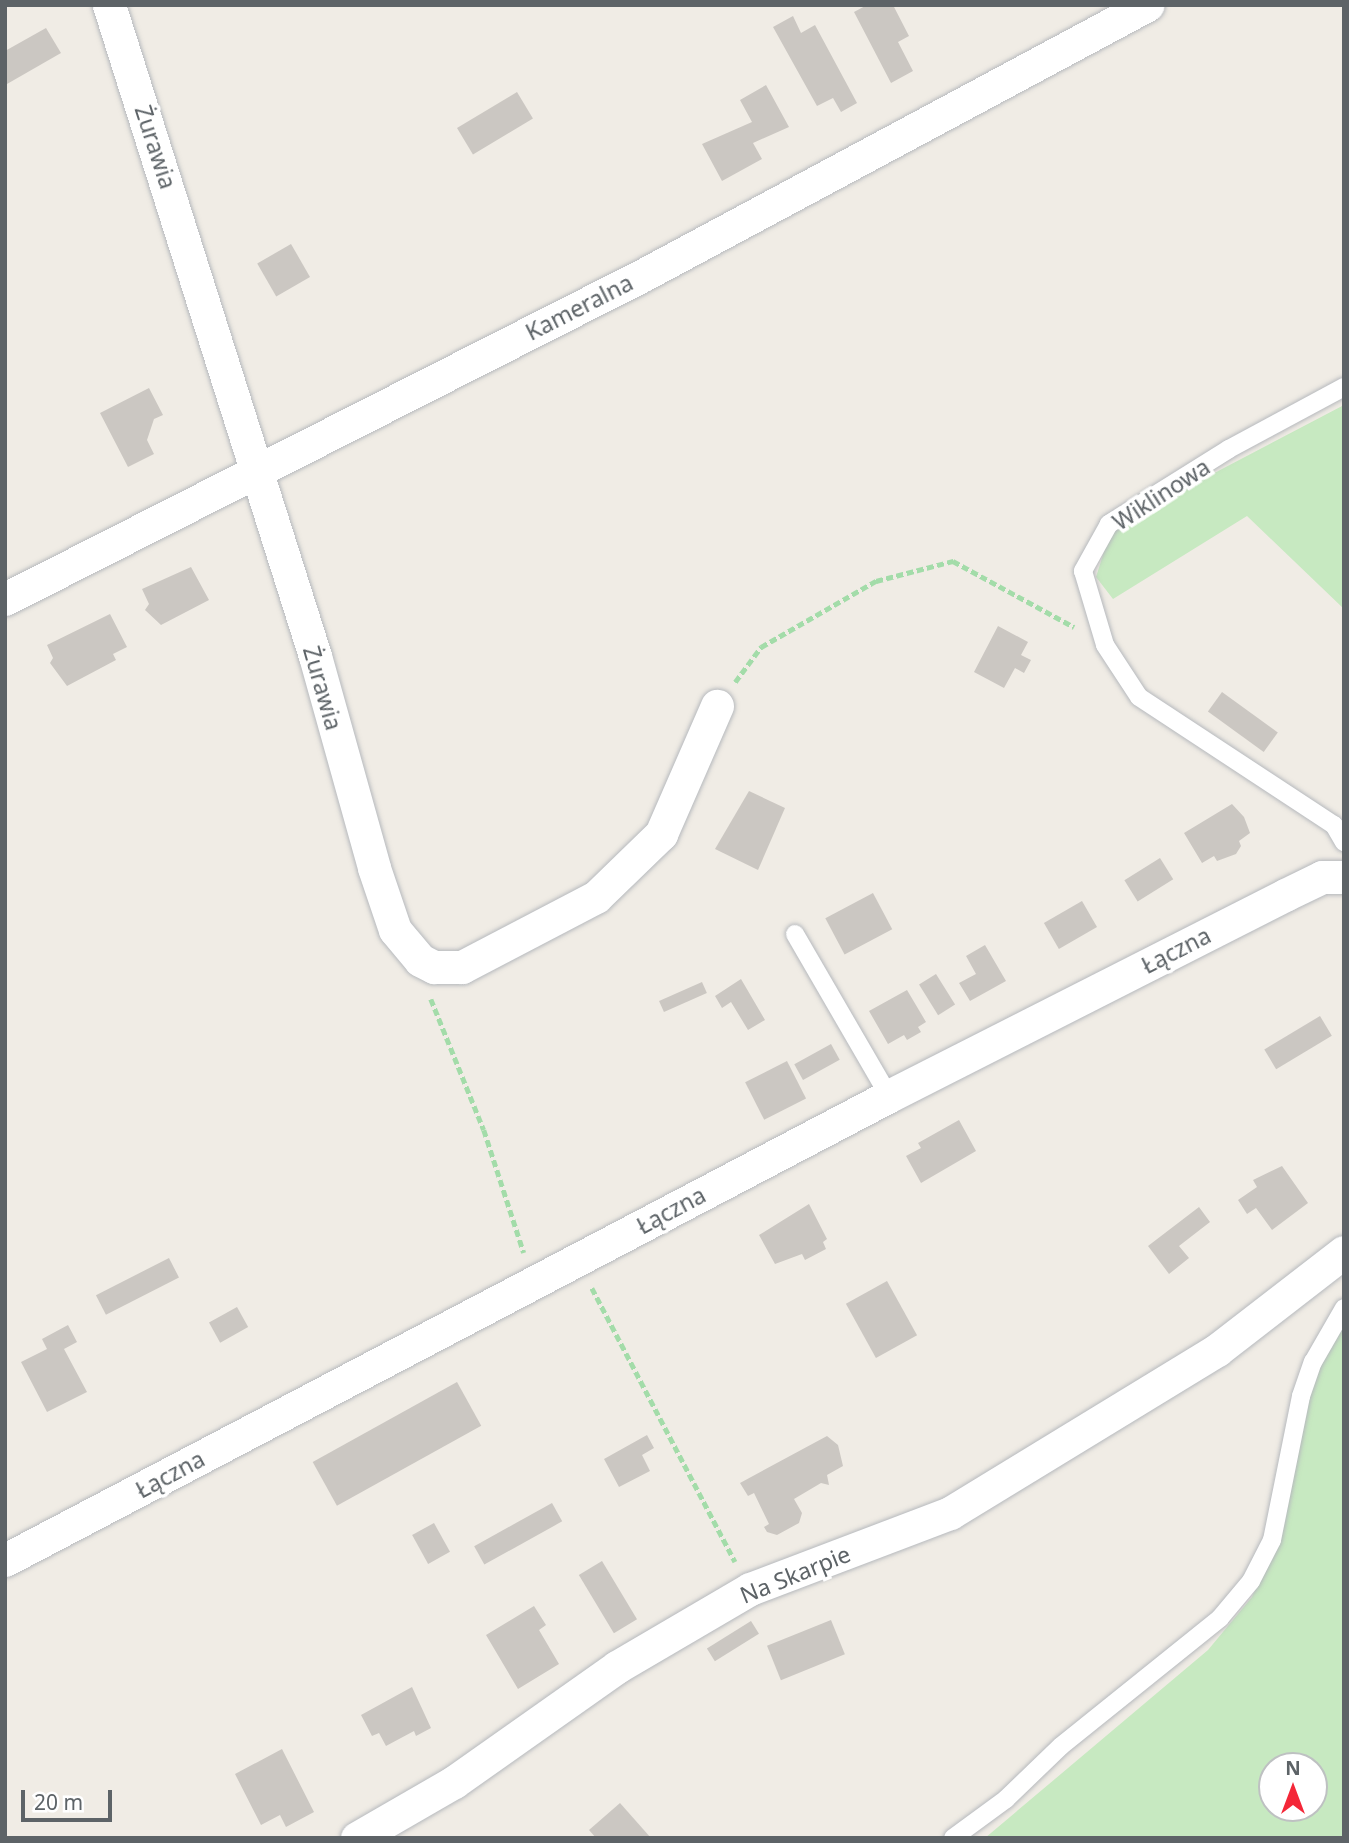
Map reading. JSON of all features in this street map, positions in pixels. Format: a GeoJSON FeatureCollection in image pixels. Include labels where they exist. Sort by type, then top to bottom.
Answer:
{"type":"FeatureCollection","features":[{"type":"Feature","properties":{"kind":"street","name":"Żurawia"},"geometry":{"type":"LineString","coordinates":[[109,5],[315,656],[374,868],[395,930],[420,960]]}},
{"type":"Feature","properties":{"kind":"street","name":"Kameralna"},"geometry":{"type":"LineString","coordinates":[[5,599],[645,274],[1147,5]]}},
{"type":"Feature","properties":{"kind":"street"},"geometry":{"type":"LineString","coordinates":[[420,960],[434,967],[462,967],[596,897],[661,834],[717,706]]}},
{"type":"Feature","properties":{"kind":"street","name":"Łączna"},"geometry":{"type":"LineString","coordinates":[[5,1560],[889,1096],[1322,877],[1344,877]]}},
{"type":"Feature","properties":{"kind":"street","name":"Na Skarpie"},"geometry":{"type":"LineString","coordinates":[[357,1838],[454,1782],[617,1667],[750,1589],[950,1513],[1243,1330],[1344,1252]]}},
{"type":"Feature","properties":{"kind":"lane","name":"Wiklinowa"},"geometry":{"type":"LineString","coordinates":[[1344,387],[1229,449],[1109,524],[1083,571],[1105,645],[1139,696],[1334,825],[1344,842]]}},
{"type":"Feature","properties":{"kind":"lane"},"geometry":{"type":"LineString","coordinates":[[795,934],[889,1096]]}},
{"type":"Feature","properties":{"kind":"lane"},"geometry":{"type":"LineString","coordinates":[[953,1838],[1006,1799],[1070,1739],[1220,1618],[1251,1581],[1272,1540],[1301,1396],[1313,1362],[1344,1308]]}},
{"type":"Feature","properties":{"kind":"path"},"geometry":{"type":"LineString","coordinates":[[717,706],[761,647],[876,581],[953,561],[1105,645]]}},
{"type":"Feature","properties":{"kind":"path"},"geometry":{"type":"LineString","coordinates":[[420,960],[433,1007],[484,1130],[534,1284]]}},
{"type":"Feature","properties":{"kind":"path"},"geometry":{"type":"LineString","coordinates":[[578,1259],[750,1589]]}},
{"type":"Feature","properties":{"kind":"green space"},"geometry":{"type":"Polygon","coordinates":[[[1344,405],[1344,609],[1247,516],[1113,599],[1096,577],[1109,536],[1142,511],[1344,405]]]}},
{"type":"Feature","properties":{"kind":"green space"},"geometry":{"type":"Polygon","coordinates":[[[1344,1316],[1344,1838],[985,1838],[1208,1650],[1252,1597],[1279,1535],[1309,1393],[1344,1316]]]}},
{"type":"Feature","properties":{"kind":"building"},"geometry":{"type":"Polygon","coordinates":[[[867,5],[893,5],[909,36],[898,42],[913,71],[891,83],[854,12],[867,5]]]}},
{"type":"Feature","properties":{"kind":"building"},"geometry":{"type":"Polygon","coordinates":[[[793,16],[801,33],[815,25],[857,103],[841,112],[833,98],[817,106],[773,27],[793,16]]]}},
{"type":"Feature","properties":{"kind":"building"},"geometry":{"type":"Polygon","coordinates":[[[46,28],[61,53],[7,84],[5,51],[46,28]]]}},
{"type":"Feature","properties":{"kind":"building"},"geometry":{"type":"Polygon","coordinates":[[[766,85],[789,127],[753,143],[762,159],[722,181],[702,144],[752,122],[740,100],[766,85]]]}},
{"type":"Feature","properties":{"kind":"building"},"geometry":{"type":"Polygon","coordinates":[[[517,92],[533,119],[473,155],[457,128],[517,92]]]}},
{"type":"Feature","properties":{"kind":"building"},"geometry":{"type":"Polygon","coordinates":[[[291,244],[310,277],[276,296],[257,264],[291,244]]]}},
{"type":"Feature","properties":{"kind":"building"},"geometry":{"type":"Polygon","coordinates":[[[149,388],[163,415],[154,419],[147,440],[154,454],[128,467],[100,413],[149,388]]]}},
{"type":"Feature","properties":{"kind":"building"},"geometry":{"type":"Polygon","coordinates":[[[191,567],[209,600],[161,625],[145,610],[149,604],[142,589],[191,567]]]}},
{"type":"Feature","properties":{"kind":"building"},"geometry":{"type":"Polygon","coordinates":[[[110,614],[127,647],[113,654],[116,660],[67,686],[50,663],[53,658],[47,645],[110,614]]]}},
{"type":"Feature","properties":{"kind":"building"},"geometry":{"type":"Polygon","coordinates":[[[998,626],[1028,642],[1021,655],[1031,660],[1024,673],[1015,668],[1004,688],[974,672],[998,626]]]}},
{"type":"Feature","properties":{"kind":"building"},"geometry":{"type":"Polygon","coordinates":[[[1222,692],[1278,733],[1264,752],[1208,711],[1222,692]]]}},
{"type":"Feature","properties":{"kind":"building"},"geometry":{"type":"Polygon","coordinates":[[[749,791],[785,808],[758,870],[715,849],[749,791]]]}},
{"type":"Feature","properties":{"kind":"building"},"geometry":{"type":"Polygon","coordinates":[[[1232,804],[1244,817],[1250,833],[1239,841],[1241,846],[1236,854],[1217,861],[1214,856],[1202,863],[1184,833],[1232,804]]]}},
{"type":"Feature","properties":{"kind":"building"},"geometry":{"type":"Polygon","coordinates":[[[1160,858],[1173,879],[1138,901],[1124,880],[1160,858]]]}},
{"type":"Feature","properties":{"kind":"building"},"geometry":{"type":"Polygon","coordinates":[[[873,893],[892,929],[845,955],[825,918],[873,893]]]}},
{"type":"Feature","properties":{"kind":"building"},"geometry":{"type":"Polygon","coordinates":[[[1082,901],[1097,927],[1059,949],[1044,923],[1082,901]]]}},
{"type":"Feature","properties":{"kind":"building"},"geometry":{"type":"Polygon","coordinates":[[[985,945],[1006,981],[970,1001],[959,983],[976,974],[966,956],[985,945]]]}},
{"type":"Feature","properties":{"kind":"building"},"geometry":{"type":"Polygon","coordinates":[[[936,974],[955,1005],[938,1015],[919,985],[936,974]]]}},
{"type":"Feature","properties":{"kind":"building"},"geometry":{"type":"Polygon","coordinates":[[[741,979],[765,1020],[748,1030],[731,1002],[722,1008],[715,996],[741,979]]]}},
{"type":"Feature","properties":{"kind":"building"},"geometry":{"type":"Polygon","coordinates":[[[702,982],[707,993],[664,1012],[659,1001],[702,982]]]}},
{"type":"Feature","properties":{"kind":"building"},"geometry":{"type":"Polygon","coordinates":[[[907,990],[926,1022],[918,1027],[921,1032],[907,1040],[904,1035],[888,1044],[869,1011],[907,990]]]}},
{"type":"Feature","properties":{"kind":"building"},"geometry":{"type":"Polygon","coordinates":[[[1320,1016],[1332,1036],[1276,1069],[1264,1049],[1320,1016]]]}},
{"type":"Feature","properties":{"kind":"building"},"geometry":{"type":"Polygon","coordinates":[[[831,1044],[840,1060],[803,1080],[794,1064],[831,1044]]]}},
{"type":"Feature","properties":{"kind":"building"},"geometry":{"type":"Polygon","coordinates":[[[787,1061],[806,1098],[764,1120],[745,1082],[787,1061]]]}},
{"type":"Feature","properties":{"kind":"building"},"geometry":{"type":"Polygon","coordinates":[[[959,1120],[976,1151],[921,1183],[906,1156],[921,1148],[918,1143],[959,1120]]]}},
{"type":"Feature","properties":{"kind":"building"},"geometry":{"type":"Polygon","coordinates":[[[1282,1166],[1308,1203],[1272,1230],[1256,1208],[1247,1214],[1238,1200],[1257,1187],[1253,1180],[1282,1166]]]}},
{"type":"Feature","properties":{"kind":"building"},"geometry":{"type":"Polygon","coordinates":[[[809,1204],[827,1239],[823,1242],[826,1249],[805,1260],[802,1254],[775,1264],[759,1235],[809,1204]]]}},
{"type":"Feature","properties":{"kind":"building"},"geometry":{"type":"Polygon","coordinates":[[[1199,1207],[1210,1222],[1179,1246],[1189,1258],[1169,1274],[1148,1246],[1199,1207]]]}},
{"type":"Feature","properties":{"kind":"building"},"geometry":{"type":"Polygon","coordinates":[[[169,1258],[179,1278],[106,1315],[96,1295],[169,1258]]]}},
{"type":"Feature","properties":{"kind":"building"},"geometry":{"type":"Polygon","coordinates":[[[887,1281],[917,1335],[876,1358],[846,1304],[887,1281]]]}},
{"type":"Feature","properties":{"kind":"building"},"geometry":{"type":"Polygon","coordinates":[[[237,1307],[248,1327],[220,1343],[209,1323],[237,1307]]]}},
{"type":"Feature","properties":{"kind":"building"},"geometry":{"type":"Polygon","coordinates":[[[68,1325],[77,1342],[64,1349],[87,1392],[47,1412],[21,1362],[47,1349],[42,1339],[68,1325]]]}},
{"type":"Feature","properties":{"kind":"building"},"geometry":{"type":"Polygon","coordinates":[[[457,1382],[481,1426],[337,1506],[313,1462],[457,1382]]]}},
{"type":"Feature","properties":{"kind":"building"},"geometry":{"type":"Polygon","coordinates":[[[647,1435],[654,1448],[642,1455],[650,1471],[619,1487],[604,1459],[647,1435]]]}},
{"type":"Feature","properties":{"kind":"building"},"geometry":{"type":"Polygon","coordinates":[[[827,1436],[838,1445],[843,1466],[827,1475],[829,1485],[821,1483],[794,1499],[802,1513],[799,1523],[777,1535],[767,1532],[764,1527],[769,1524],[754,1493],[748,1496],[740,1483],[827,1436]]]}},
{"type":"Feature","properties":{"kind":"building"},"geometry":{"type":"Polygon","coordinates":[[[552,1503],[562,1521],[484,1565],[474,1546],[552,1503]]]}},
{"type":"Feature","properties":{"kind":"building"},"geometry":{"type":"Polygon","coordinates":[[[434,1523],[450,1552],[428,1564],[412,1535],[434,1523]]]}},
{"type":"Feature","properties":{"kind":"building"},"geometry":{"type":"Polygon","coordinates":[[[602,1561],[637,1619],[614,1633],[579,1575],[602,1561]]]}},
{"type":"Feature","properties":{"kind":"building"},"geometry":{"type":"Polygon","coordinates":[[[534,1606],[546,1625],[539,1630],[559,1664],[518,1689],[486,1635],[534,1606]]]}},
{"type":"Feature","properties":{"kind":"building"},"geometry":{"type":"Polygon","coordinates":[[[831,1620],[845,1654],[781,1680],[767,1646],[831,1620]]]}},
{"type":"Feature","properties":{"kind":"building"},"geometry":{"type":"Polygon","coordinates":[[[751,1621],[759,1634],[715,1661],[707,1649],[751,1621]]]}},
{"type":"Feature","properties":{"kind":"building"},"geometry":{"type":"Polygon","coordinates":[[[412,1687],[431,1728],[416,1736],[414,1731],[386,1746],[379,1733],[372,1736],[361,1715],[412,1687]]]}},
{"type":"Feature","properties":{"kind":"building"},"geometry":{"type":"Polygon","coordinates":[[[282,1749],[314,1812],[286,1827],[280,1815],[261,1825],[235,1774],[282,1749]]]}},
{"type":"Feature","properties":{"kind":"building"},"geometry":{"type":"Polygon","coordinates":[[[620,1803],[651,1838],[596,1838],[589,1830],[620,1803]]]}}]}
